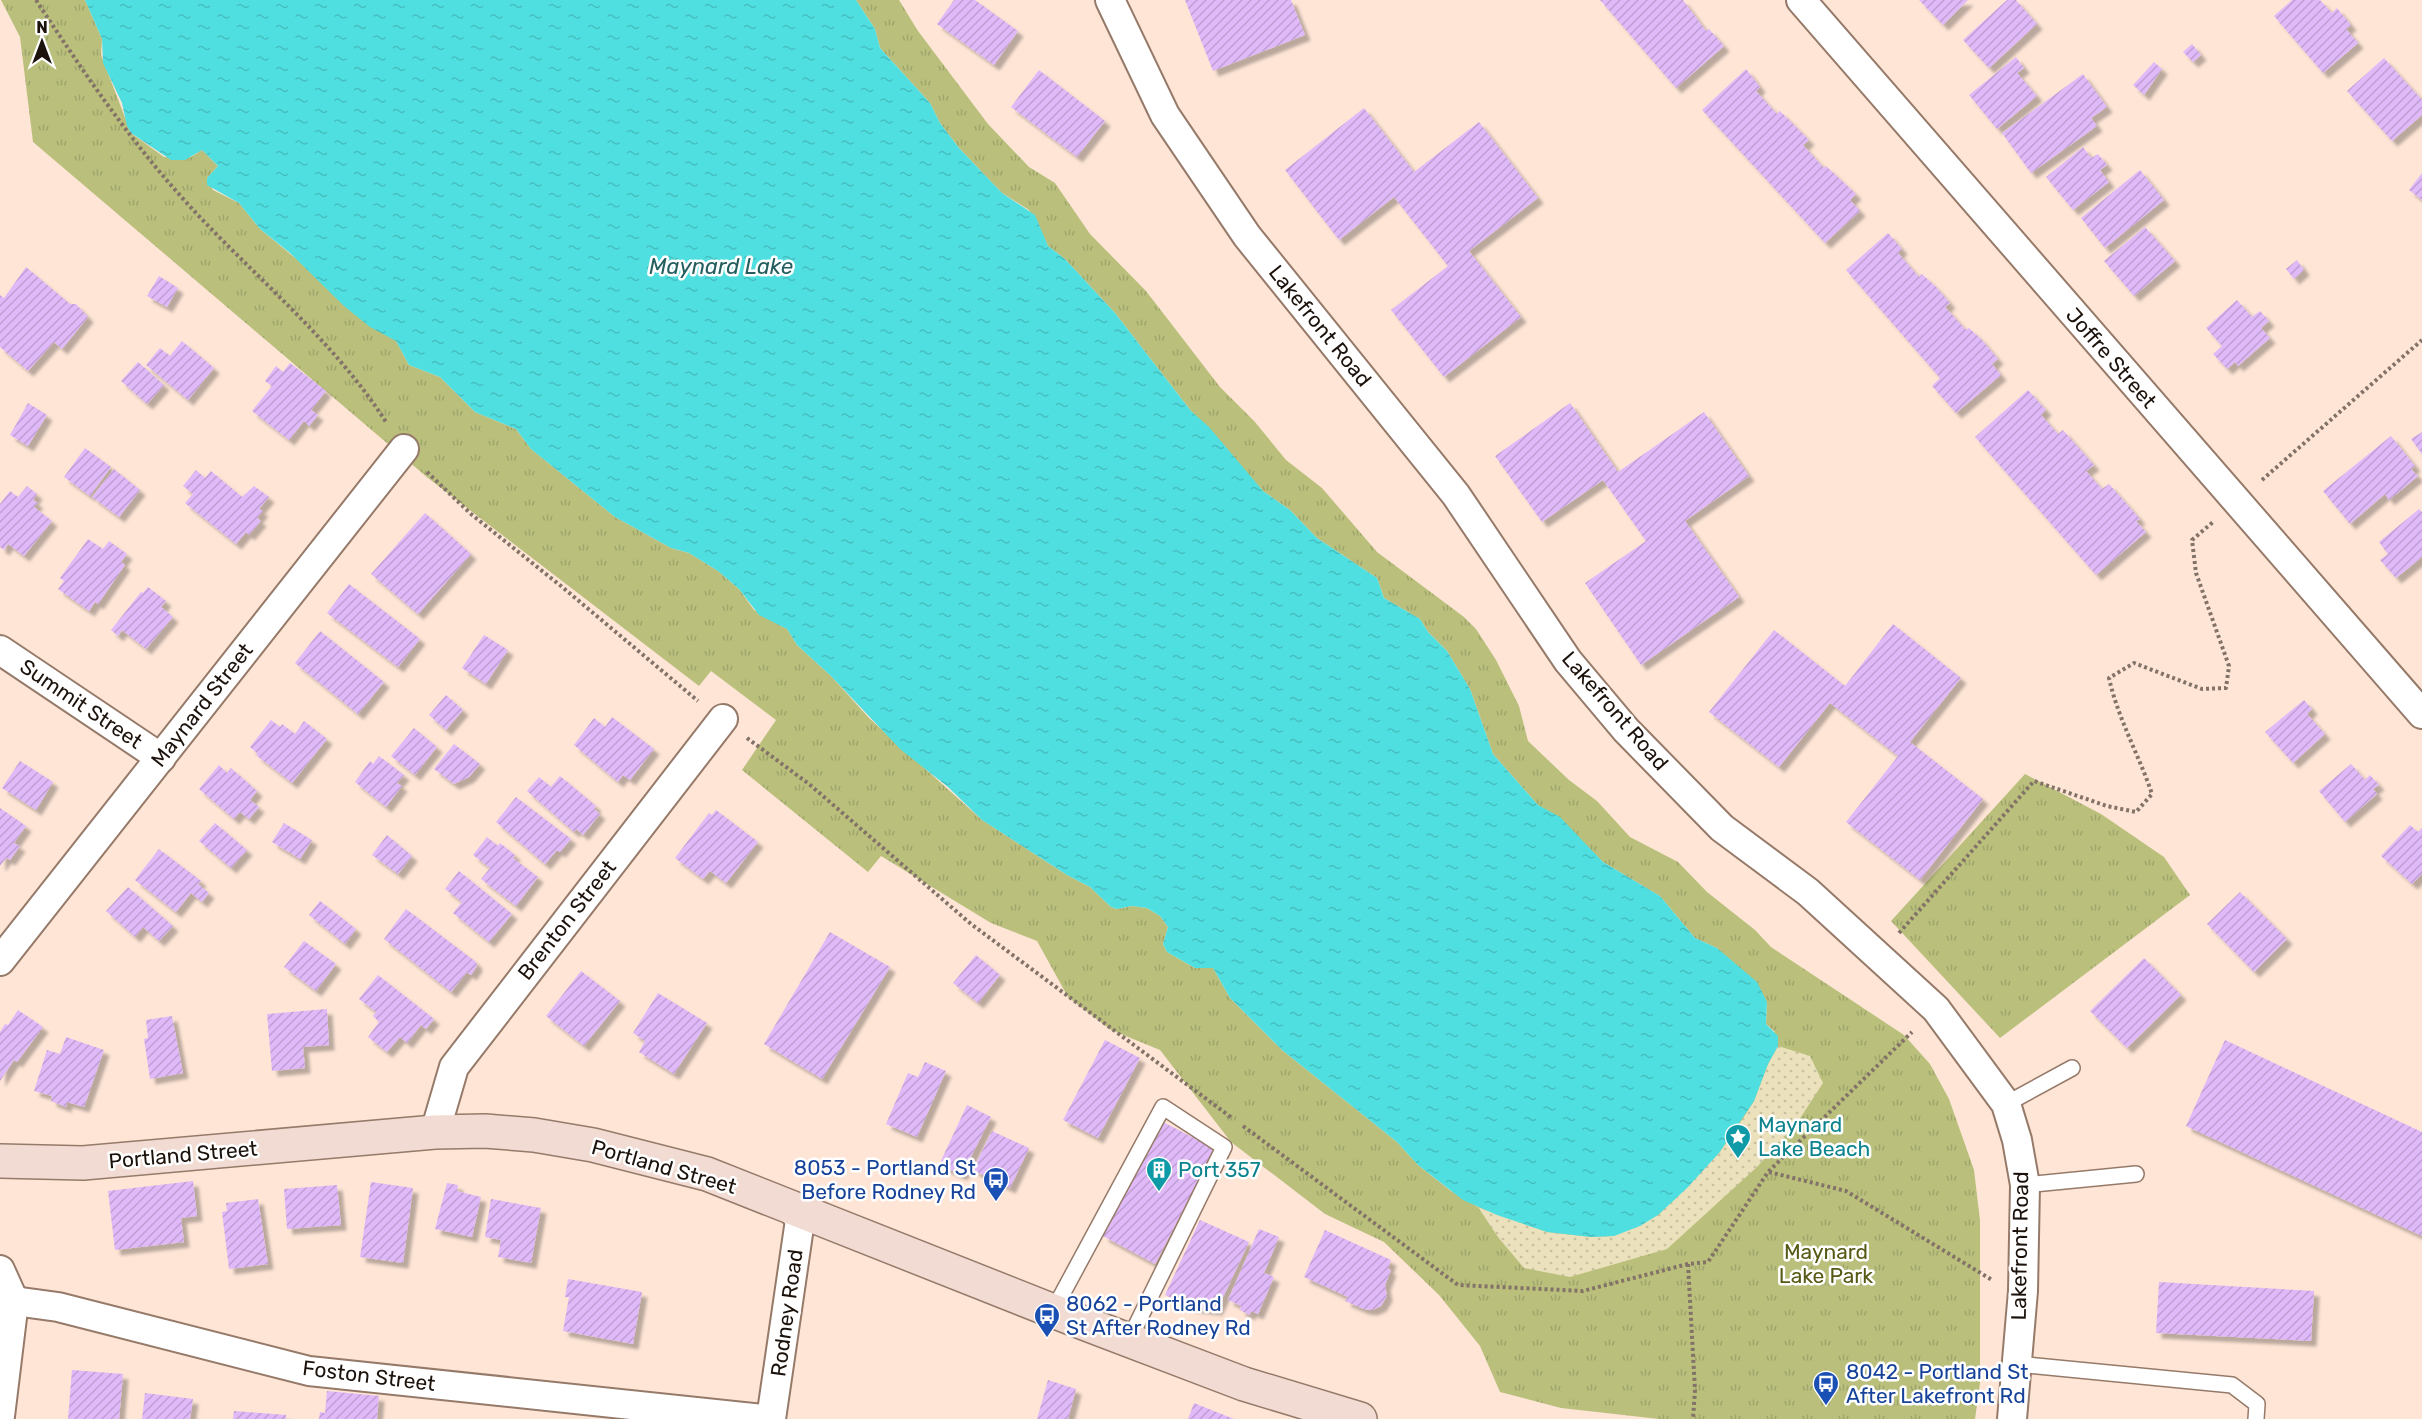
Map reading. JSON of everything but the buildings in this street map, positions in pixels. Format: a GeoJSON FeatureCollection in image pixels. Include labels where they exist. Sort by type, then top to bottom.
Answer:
{"type":"FeatureCollection","features":[{"type":"Feature","properties":{"kind":"main road","name":"Portland Street"},"geometry":{"type":"LineString","coordinates":[[0,1161],[83,1163],[435,1132],[485,1131],[534,1135],[593,1146],[707,1174],[1244,1384],[1360,1419]]}},
{"type":"Feature","properties":{"kind":"street","name":"Lakefront Road"},"geometry":{"type":"LineString","coordinates":[[1110,0],[1165,116],[1247,236],[1456,495],[1568,661],[1626,730],[1722,828],[1809,892],[1936,1009],[2006,1104],[2017,1140],[2025,1185],[2023,1291],[2012,1419]]}},
{"type":"Feature","properties":{"kind":"street","name":"Joffre Street"},"geometry":{"type":"LineString","coordinates":[[1801,0],[2236,503],[2422,714]]}},
{"type":"Feature","properties":{"kind":"street","name":"Maynard Street"},"geometry":{"type":"LineString","coordinates":[[0,961],[404,449]]}},
{"type":"Feature","properties":{"kind":"street","name":"Summit Street"},"geometry":{"type":"LineString","coordinates":[[0,650],[161,758]]}},
{"type":"Feature","properties":{"kind":"street","name":"Brenton Street"},"geometry":{"type":"LineString","coordinates":[[435,1132],[454,1067],[723,720]]}},
{"type":"Feature","properties":{"kind":"street","name":"Rodney Road"},"geometry":{"type":"LineString","coordinates":[[771,1419],[800,1220],[792,1209]]}},
{"type":"Feature","properties":{"kind":"street"},"geometry":{"type":"LineString","coordinates":[[0,1270],[14,1301],[0,1416]]}},
{"type":"Feature","properties":{"kind":"street","name":"Foston Street"},"geometry":{"type":"LineString","coordinates":[[14,1301],[58,1307],[309,1371],[764,1419]]}},
{"type":"Feature","properties":{"kind":"lane"},"geometry":{"type":"LineString","coordinates":[[2006,1104],[2072,1068]]}},
{"type":"Feature","properties":{"kind":"lane"},"geometry":{"type":"LineString","coordinates":[[1053,1311],[1163,1107],[1224,1147],[1129,1340]]}},
{"type":"Feature","properties":{"kind":"lane"},"geometry":{"type":"LineString","coordinates":[[2025,1185],[2136,1174]]}},
{"type":"Feature","properties":{"kind":"lane"},"geometry":{"type":"LineString","coordinates":[[2017,1364],[2232,1385],[2257,1404],[2256,1419]]}},
{"type":"Feature","properties":{"kind":"path"},"geometry":{"type":"LineString","coordinates":[[36,0],[113,116],[185,201],[300,318],[363,387],[404,449],[463,507],[561,586],[673,682],[809,784],[971,924],[1458,1285],[1582,1291],[1688,1264],[1708,1262],[1768,1172],[1936,1009]]}},
{"type":"Feature","properties":{"kind":"path"},"geometry":{"type":"LineString","coordinates":[[1878,956],[2034,781],[2107,806],[2136,812],[2152,794],[2140,759],[2116,709],[2109,678],[2134,663],[2202,689],[2226,688],[2229,666],[2196,573],[2192,540],[2422,340]]}},
{"type":"Feature","properties":{"kind":"path"},"geometry":{"type":"LineString","coordinates":[[1768,1172],[1846,1191],[1990,1280],[2023,1291]]}},
{"type":"Feature","properties":{"kind":"path"},"geometry":{"type":"LineString","coordinates":[[1688,1264],[1695,1390],[1694,1419]]}},
{"type":"Feature","properties":{"kind":"green space","name":"Maynard Lake Park"},"geometry":{"type":"Polygon","coordinates":[[[1,0],[85,0],[102,39],[101,55],[131,133],[164,157],[191,157],[202,150],[218,166],[207,178],[213,190],[239,203],[260,229],[396,341],[409,365],[440,377],[475,412],[516,429],[531,449],[615,517],[671,548],[689,553],[718,571],[739,589],[754,610],[787,629],[797,645],[831,676],[869,718],[982,820],[1067,875],[1090,887],[1111,907],[1117,909],[1132,906],[1147,908],[1160,916],[1168,927],[1163,944],[1167,952],[1195,968],[1213,968],[1230,998],[1282,1050],[1397,1142],[1418,1165],[1451,1191],[1478,1207],[1775,1032],[1766,1024],[1767,1002],[1717,948],[1695,938],[1660,896],[1603,862],[1538,805],[1493,754],[1470,689],[1447,651],[1428,632],[1420,619],[1384,598],[1377,578],[1317,538],[1290,510],[1263,491],[1191,411],[1115,313],[1065,259],[1048,246],[1029,210],[1002,193],[959,148],[940,123],[930,103],[880,48],[875,29],[856,0],[899,0],[918,31],[988,124],[1029,167],[1055,183],[1090,234],[1146,291],[1220,387],[1255,422],[1286,460],[1322,488],[1377,552],[1464,617],[1476,629],[1496,660],[1519,706],[1528,741],[1569,780],[1597,801],[1630,837],[1678,862],[1707,892],[1755,930],[1771,947],[1904,1035],[1930,1064],[1949,1099],[1974,1170],[1980,1220],[1980,1383],[1975,1419],[1659,1419],[1561,1408],[1500,1392],[1480,1346],[1439,1295],[1384,1242],[1325,1214],[1231,1142],[1160,1050],[1111,1030],[1068,997],[1037,941],[991,923],[881,856],[868,872],[742,770],[776,720],[711,671],[699,686],[428,478],[33,142],[20,37],[1,0]]]}},
{"type":"Feature","properties":{"kind":"green space"},"geometry":{"type":"Polygon","coordinates":[[[2025,774],[2101,814],[2164,857],[2190,895],[2000,1038],[1891,921],[2025,774]]]}},
{"type":"Feature","properties":{"kind":"sand","name":"Maynard Lake Beach"},"geometry":{"type":"Polygon","coordinates":[[[1778,1046],[1810,1056],[1823,1083],[1797,1123],[1757,1167],[1667,1249],[1570,1277],[1524,1268],[1498,1237],[1478,1207],[1547,1232],[1591,1237],[1614,1236],[1658,1215],[1719,1153],[1754,1101],[1768,1064],[1778,1046]]]}},
{"type":"Feature","properties":{"kind":"water","name":"Maynard Lake"},"geometry":{"type":"Polygon","coordinates":[[[85,0],[856,0],[875,29],[880,48],[930,103],[940,123],[959,148],[1002,193],[1035,215],[1048,246],[1065,259],[1115,313],[1191,411],[1209,427],[1263,491],[1290,510],[1317,538],[1377,578],[1384,598],[1420,619],[1428,632],[1447,651],[1470,689],[1493,754],[1538,805],[1560,817],[1603,862],[1660,896],[1695,938],[1717,948],[1757,982],[1767,1002],[1766,1024],[1778,1036],[1778,1046],[1768,1064],[1754,1101],[1719,1153],[1658,1215],[1640,1226],[1614,1236],[1591,1237],[1547,1232],[1497,1215],[1463,1200],[1418,1165],[1397,1142],[1282,1050],[1230,998],[1213,968],[1195,968],[1167,952],[1163,944],[1168,927],[1160,916],[1147,908],[1132,906],[1117,909],[1111,907],[1090,887],[1067,875],[982,820],[948,787],[900,749],[831,676],[797,645],[787,629],[759,615],[739,589],[718,571],[689,553],[671,548],[615,517],[531,449],[516,429],[475,412],[440,377],[409,365],[396,341],[370,327],[344,306],[290,253],[260,229],[239,203],[207,185],[207,178],[218,166],[202,150],[185,160],[171,160],[131,133],[127,126],[122,103],[103,63],[102,39],[85,0]]]}},
{"type":"Feature","properties":{"kind":"place","name":"Maynard Lake Beach"},"geometry":{"type":"Point","coordinates":[1738,1160]}},
{"type":"Feature","properties":{"kind":"place","name":"Port 357"},"geometry":{"type":"Point","coordinates":[1159,1193]}},
{"type":"Feature","properties":{"kind":"place","name":"8053 - Portland St Before Rodney Rd"},"geometry":{"type":"Point","coordinates":[996,1203]}},
{"type":"Feature","properties":{"kind":"place","name":"8062 - Portland St After Rodney Rd"},"geometry":{"type":"Point","coordinates":[1047,1339]}},
{"type":"Feature","properties":{"kind":"place","name":"8042 - Portland St After Lakefront Rd"},"geometry":{"type":"Point","coordinates":[1826,1407]}}]}
